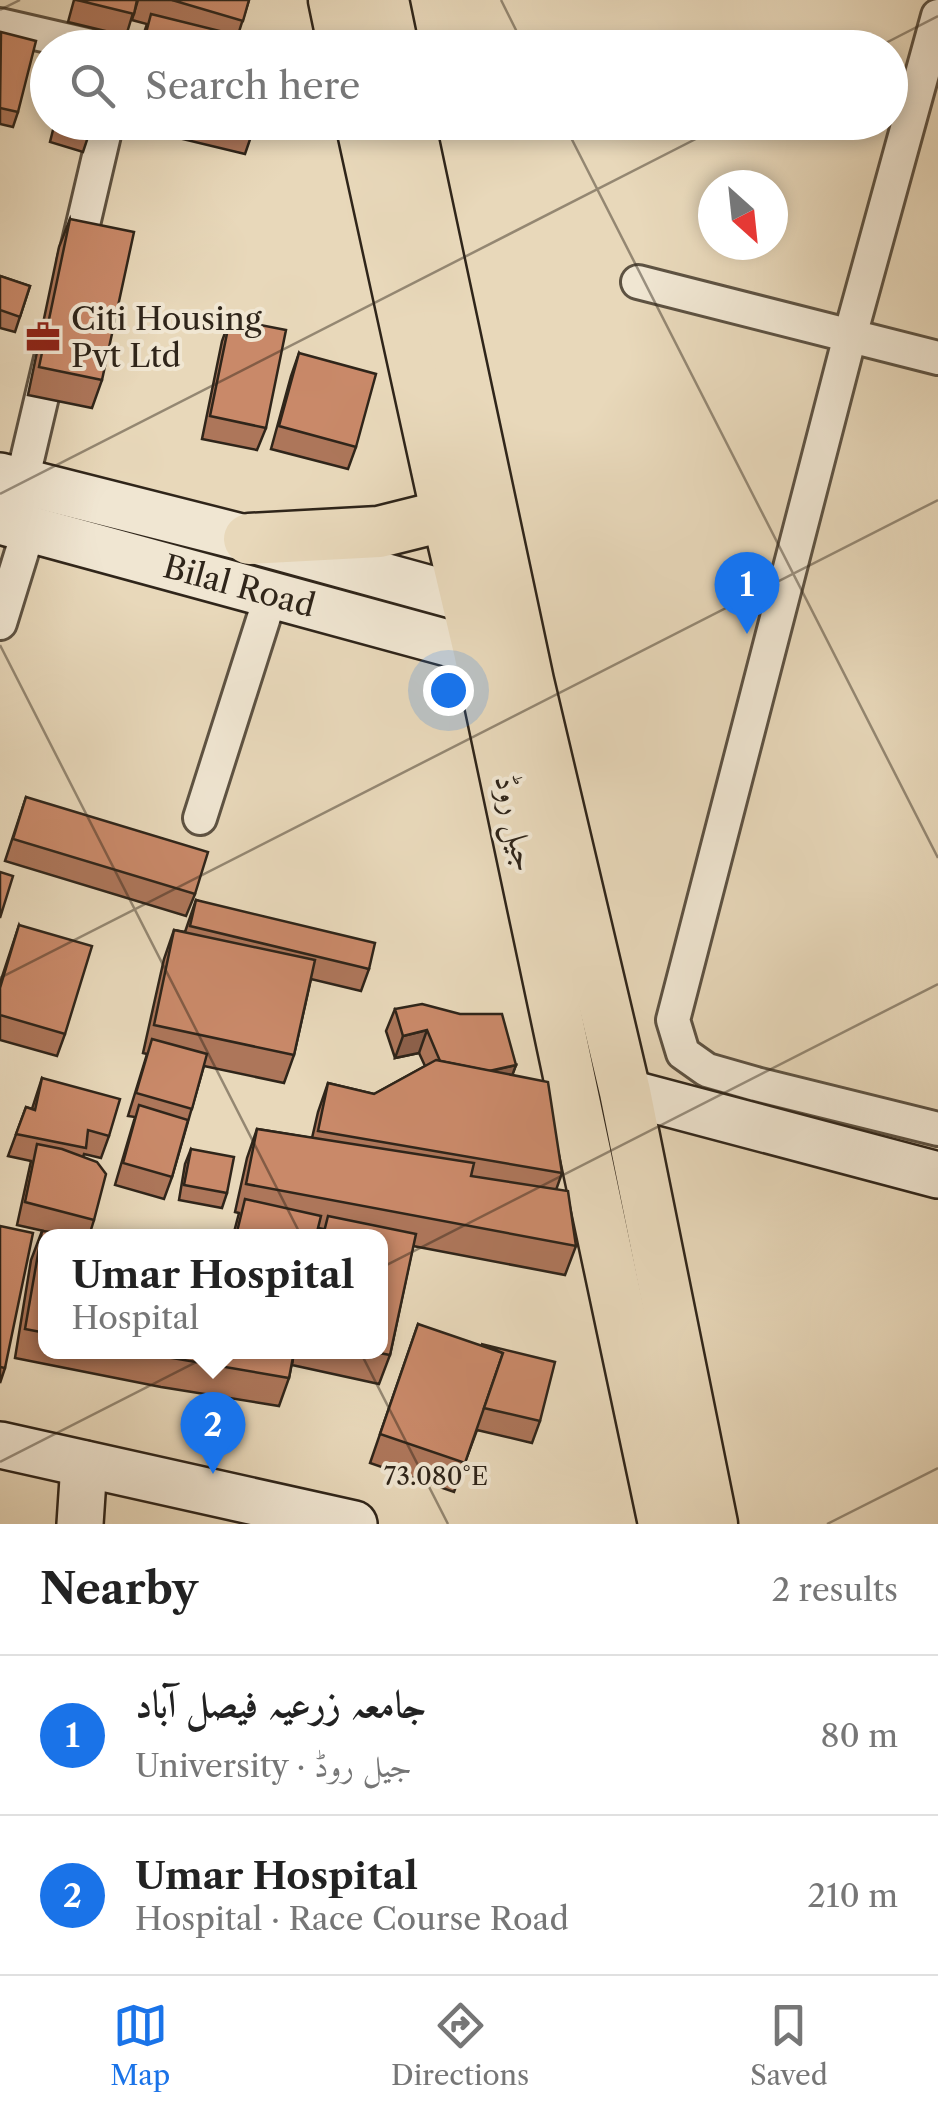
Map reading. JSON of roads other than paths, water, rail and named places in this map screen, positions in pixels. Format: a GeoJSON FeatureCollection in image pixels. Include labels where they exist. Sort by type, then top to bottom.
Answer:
{"type":"FeatureCollection","features":[{"type":"Feature","properties":{"kind":"main road"},"geometry":{"type":"LineString","coordinates":[[334,0],[340,30]]}},
{"type":"Feature","properties":{"kind":"main road"},"geometry":{"type":"LineString","coordinates":[[383,0],[390,30]]}},
{"type":"Feature","properties":{"kind":"main road","name":"جیل روڈ"},"geometry":{"type":"LineString","coordinates":[[364,140],[466,599],[506,644],[626,1092],[712,1524]]}},
{"type":"Feature","properties":{"kind":"main road","name":"جیل روڈ"},"geometry":{"type":"LineString","coordinates":[[412,140],[664,1524]]}},
{"type":"Feature","properties":{"kind":"main road","name":"Bilal Road"},"geometry":{"type":"LineString","coordinates":[[11,478],[466,599]]}},
{"type":"Feature","properties":{"kind":"main road"},"geometry":{"type":"LineString","coordinates":[[249,539],[379,532],[447,515]]}},
{"type":"Feature","properties":{"kind":"main road","name":"Bilal Road"},"geometry":{"type":"LineString","coordinates":[[14,525],[272,595],[506,644]]}},
{"type":"Feature","properties":{"kind":"main road"},"geometry":{"type":"LineString","coordinates":[[626,1092],[938,1175]]}},
{"type":"Feature","properties":{"kind":"main road"},"geometry":{"type":"LineString","coordinates":[[0,1445],[354,1524]]}},
{"type":"Feature","properties":{"kind":"main road"},"geometry":{"type":"LineString","coordinates":[[80,1524],[84,1464]]}},
{"type":"Feature","properties":{"kind":"street"},"geometry":{"type":"LineString","coordinates":[[908,125],[938,16]]}},
{"type":"Feature","properties":{"kind":"street"},"geometry":{"type":"LineString","coordinates":[[0,25],[30,32]]}},
{"type":"Feature","properties":{"kind":"street"},"geometry":{"type":"LineString","coordinates":[[67,292],[104,140]]}},
{"type":"Feature","properties":{"kind":"street"},"geometry":{"type":"LineString","coordinates":[[904,140],[673,1020],[683,1053],[708,1070],[938,1128]]}},
{"type":"Feature","properties":{"kind":"street"},"geometry":{"type":"LineString","coordinates":[[638,282],[938,358]]}},
{"type":"Feature","properties":{"kind":"street"},"geometry":{"type":"LineString","coordinates":[[11,478],[58,330]]}},
{"type":"Feature","properties":{"kind":"street"},"geometry":{"type":"LineString","coordinates":[[0,623],[14,525]]}},
{"type":"Feature","properties":{"kind":"street"},"geometry":{"type":"LineString","coordinates":[[200,818],[272,595]]}},
{"type":"Feature","properties":{"kind":"place","name":"Citi Housing Pvt Ltd"},"geometry":{"type":"Point","coordinates":[43,337]}},
{"type":"Feature","properties":{"kind":"place","name":"جامعہ زرعیہ فیصل آباد"},"geometry":{"type":"Point","coordinates":[747,634]}},
{"type":"Feature","properties":{"kind":"place","name":"Umar Hospital"},"geometry":{"type":"Point","coordinates":[213,1474]}}]}
